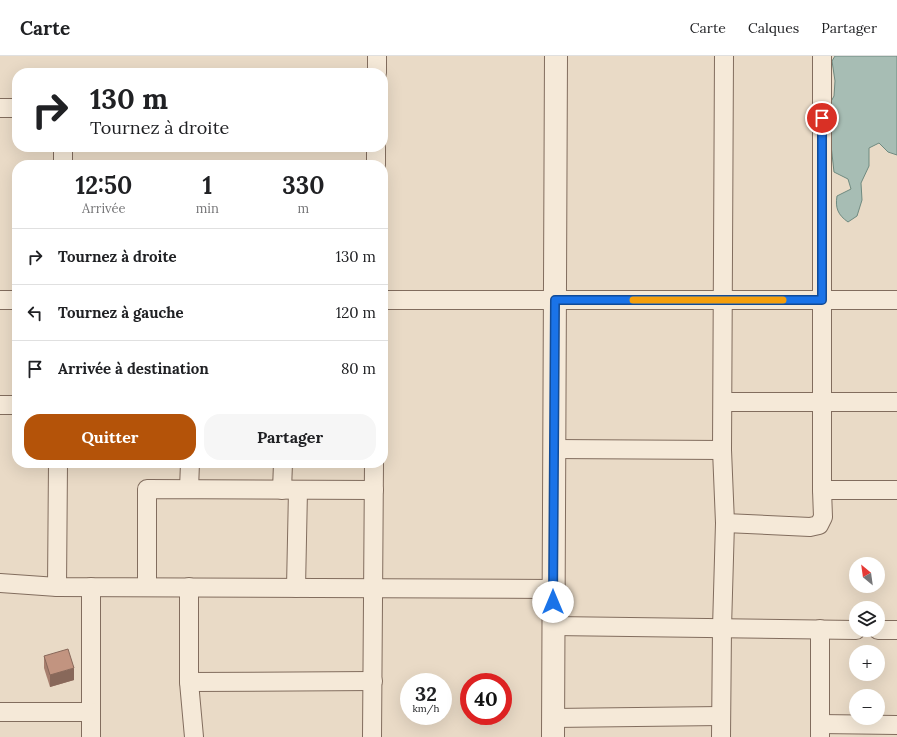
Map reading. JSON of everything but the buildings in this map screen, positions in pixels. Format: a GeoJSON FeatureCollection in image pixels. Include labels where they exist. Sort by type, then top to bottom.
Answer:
{"type":"FeatureCollection","features":[{"type":"Feature","properties":{"kind":"street"},"geometry":{"type":"LineString","coordinates":[[377,56],[377,68]]}},
{"type":"Feature","properties":{"kind":"street"},"geometry":{"type":"LineString","coordinates":[[556,56],[553,728],[721,716]]}},
{"type":"Feature","properties":{"kind":"street"},"geometry":{"type":"LineString","coordinates":[[721,737],[725,523],[722,450],[724,56]]}},
{"type":"Feature","properties":{"kind":"street"},"geometry":{"type":"LineString","coordinates":[[725,523],[810,527],[818,525],[823,517],[822,56]]}},
{"type":"Feature","properties":{"kind":"street"},"geometry":{"type":"LineString","coordinates":[[0,108],[12,108]]}},
{"type":"Feature","properties":{"kind":"street"},"geometry":{"type":"LineString","coordinates":[[0,300],[12,300]]}},
{"type":"Feature","properties":{"kind":"street"},"geometry":{"type":"LineString","coordinates":[[388,300],[897,300]]}},
{"type":"Feature","properties":{"kind":"street"},"geometry":{"type":"LineString","coordinates":[[723,402],[897,402]]}},
{"type":"Feature","properties":{"kind":"street"},"geometry":{"type":"LineString","coordinates":[[0,405],[12,405]]}},
{"type":"Feature","properties":{"kind":"street"},"geometry":{"type":"LineString","coordinates":[[554,449],[722,450]]}},
{"type":"Feature","properties":{"kind":"street"},"geometry":{"type":"LineString","coordinates":[[57,587],[58,468]]}},
{"type":"Feature","properties":{"kind":"street"},"geometry":{"type":"LineString","coordinates":[[189,489],[190,468]]}},
{"type":"Feature","properties":{"kind":"street"},"geometry":{"type":"LineString","coordinates":[[284,468],[290,490],[296,588]]}},
{"type":"Feature","properties":{"kind":"street"},"geometry":{"type":"LineString","coordinates":[[372,737],[374,468]]}},
{"type":"Feature","properties":{"kind":"street"},"geometry":{"type":"LineString","coordinates":[[147,587],[147,489],[374,490]]}},
{"type":"Feature","properties":{"kind":"street"},"geometry":{"type":"LineString","coordinates":[[822,490],[897,490]]}},
{"type":"Feature","properties":{"kind":"street"},"geometry":{"type":"LineString","coordinates":[[0,583],[57,587],[553,589]]}},
{"type":"Feature","properties":{"kind":"street"},"geometry":{"type":"LineString","coordinates":[[90,587],[91,737]]}},
{"type":"Feature","properties":{"kind":"street"},"geometry":{"type":"LineString","coordinates":[[189,588],[189,682],[194,737]]}},
{"type":"Feature","properties":{"kind":"street"},"geometry":{"type":"LineString","coordinates":[[553,626],[849,630]]}},
{"type":"Feature","properties":{"kind":"street"},"geometry":{"type":"LineString","coordinates":[[820,629],[820,730],[897,725]]}},
{"type":"Feature","properties":{"kind":"street"},"geometry":{"type":"LineString","coordinates":[[885,630],[897,630]]}},
{"type":"Feature","properties":{"kind":"street"},"geometry":{"type":"LineString","coordinates":[[189,682],[373,682]]}},
{"type":"Feature","properties":{"kind":"street"},"geometry":{"type":"LineString","coordinates":[[0,712],[91,712]]}},
{"type":"Feature","properties":{"kind":"shaded area"},"geometry":{"type":"Polygon","coordinates":[[[835,56],[897,56],[897,155],[888,152],[879,143],[869,148],[869,166],[861,183],[862,200],[857,216],[848,222],[838,211],[836,200],[837,196],[851,189],[848,179],[834,172],[827,109],[834,96],[835,81],[832,61],[835,56]]]}},
{"type":"Feature","properties":{"kind":"slow traffic"},"geometry":{"type":"LineString","coordinates":[[633,300],[783,300]]}},
{"type":"Feature","properties":{"kind":"route"},"geometry":{"type":"LineString","coordinates":[[553,602],[555,300],[822,300],[822,118]]}}]}
